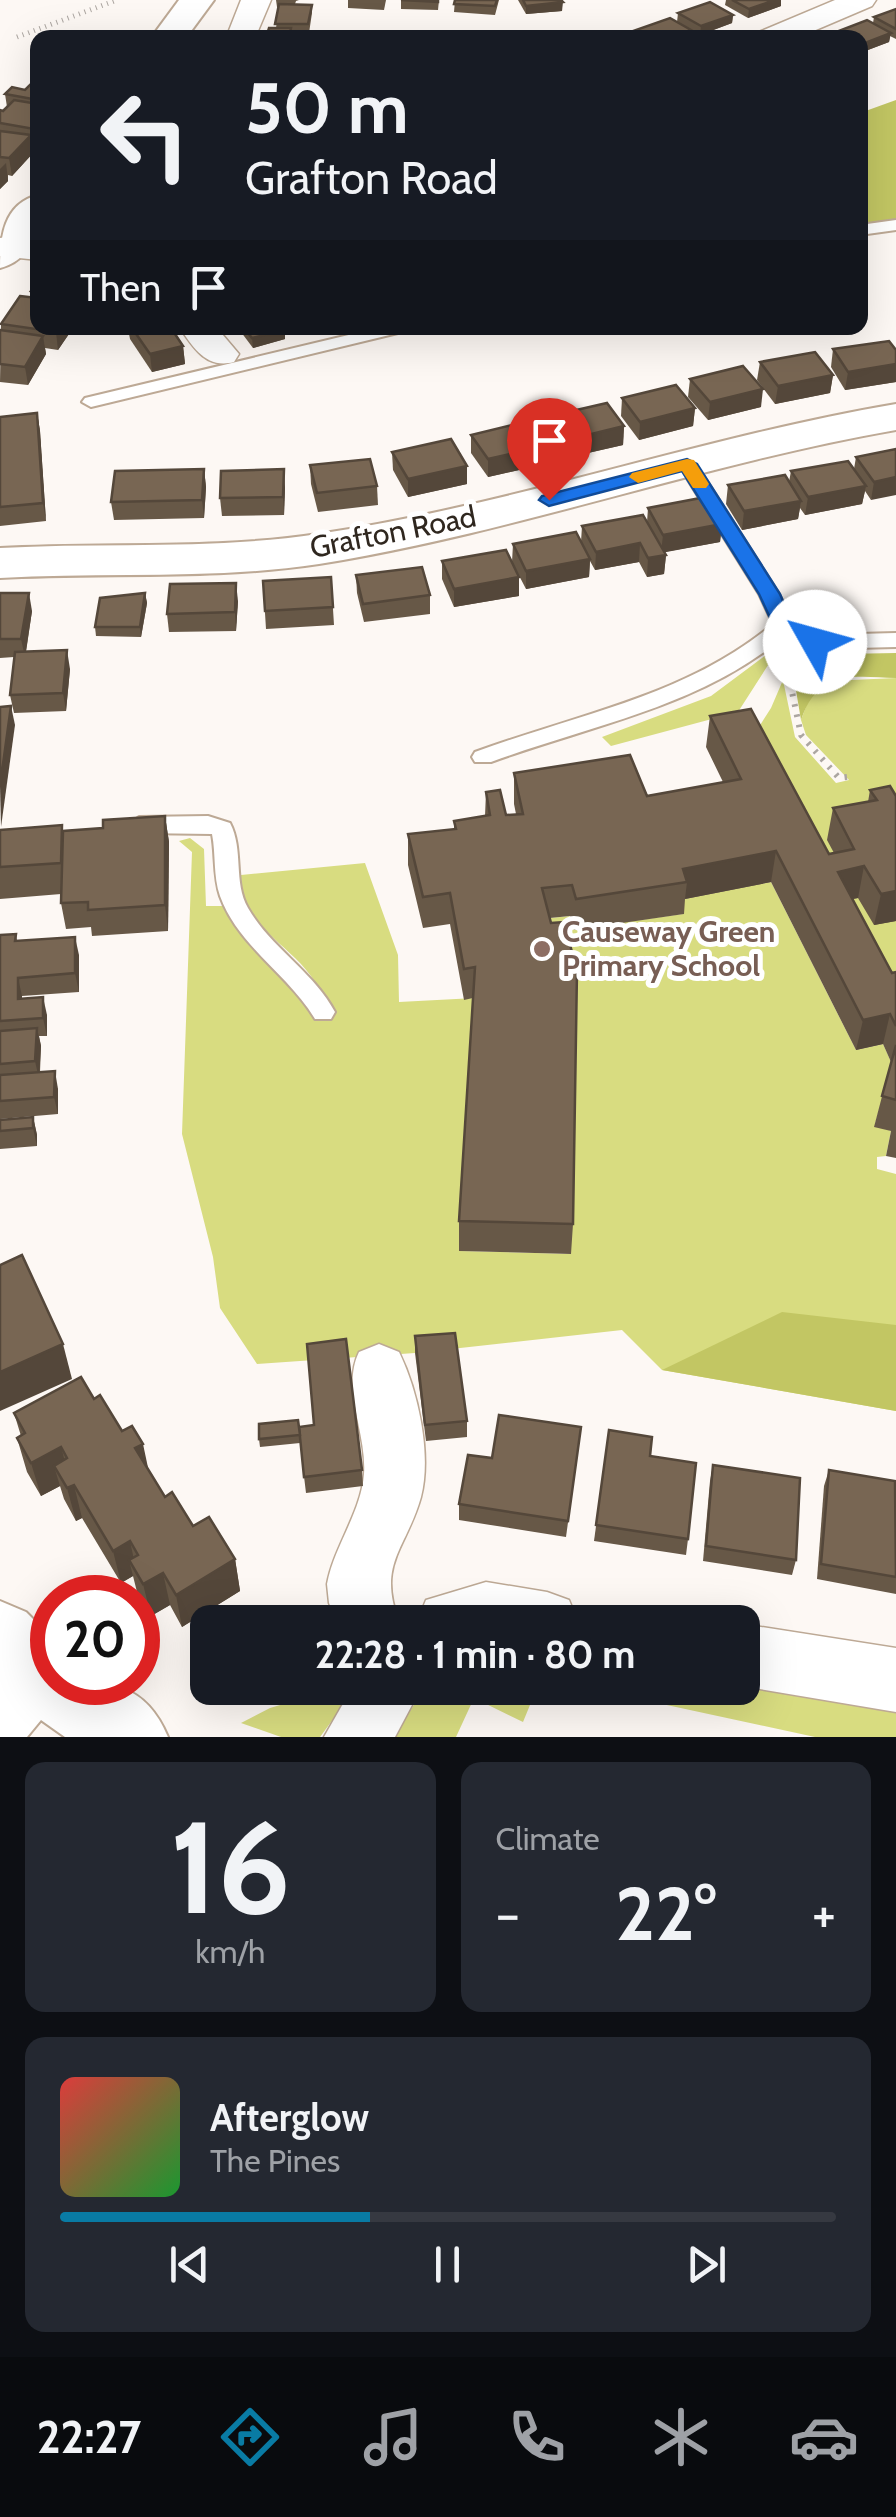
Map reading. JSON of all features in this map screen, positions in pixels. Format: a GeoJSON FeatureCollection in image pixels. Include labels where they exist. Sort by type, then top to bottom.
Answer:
{"type":"FeatureCollection","features":[{"type":"Feature","properties":{"kind":"street"},"geometry":{"type":"LineString","coordinates":[[174,30],[197,0]]}},
{"type":"Feature","properties":{"kind":"street"},"geometry":{"type":"LineString","coordinates":[[243,30],[256,0]]}},
{"type":"Feature","properties":{"kind":"street"},"geometry":{"type":"LineString","coordinates":[[789,30],[861,0]]}},
{"type":"Feature","properties":{"kind":"street"},"geometry":{"type":"LineString","coordinates":[[15,251],[30,222]]}},
{"type":"Feature","properties":{"kind":"street","name":"Grafton Road"},"geometry":{"type":"LineString","coordinates":[[0,564],[63,558],[237,556],[316,549],[408,532],[840,425],[896,417]]}},
{"type":"Feature","properties":{"kind":"street"},"geometry":{"type":"LineString","coordinates":[[362,1605],[358,1568],[389,1505],[394,1475],[378,1370]]}},
{"type":"Feature","properties":{"kind":"street"},"geometry":{"type":"LineString","coordinates":[[760,1657],[896,1680]]}},
{"type":"Feature","properties":{"kind":"street"},"geometry":{"type":"LineString","coordinates":[[11,1672],[130,1737]]}},
{"type":"Feature","properties":{"kind":"street"},"geometry":{"type":"LineString","coordinates":[[357,1737],[378,1705]]}},
{"type":"Feature","properties":{"kind":"lane"},"geometry":{"type":"LineString","coordinates":[[868,229],[896,225]]}},
{"type":"Feature","properties":{"kind":"lane"},"geometry":{"type":"LineString","coordinates":[[91,402],[369,335]]}},
{"type":"Feature","properties":{"kind":"lane"},"geometry":{"type":"LineString","coordinates":[[687,464],[770,594],[784,626],[815,642],[896,640]]}},
{"type":"Feature","properties":{"kind":"lane"},"geometry":{"type":"LineString","coordinates":[[483,756],[679,690],[758,652],[784,626]]}},
{"type":"Feature","properties":{"kind":"lane"},"geometry":{"type":"LineString","coordinates":[[122,827],[162,823],[208,824],[222,829],[232,900],[261,940],[314,993],[324,1012]]}},
{"type":"Feature","properties":{"kind":"path"},"geometry":{"type":"LineString","coordinates":[[33,30],[117,0]]}},
{"type":"Feature","properties":{"kind":"path"},"geometry":{"type":"LineString","coordinates":[[16,36],[30,31]]}},
{"type":"Feature","properties":{"kind":"path"},"geometry":{"type":"LineString","coordinates":[[784,626],[787,676],[801,735],[839,778],[847,777]]}},
{"type":"Feature","properties":{"kind":"green space"},"geometry":{"type":"Polygon","coordinates":[[[896,100],[896,220],[868,223],[868,110],[896,100]]]}},
{"type":"Feature","properties":{"kind":"green space"},"geometry":{"type":"Polygon","coordinates":[[[774,649],[738,712],[611,746],[602,737],[711,696],[774,649]]]}},
{"type":"Feature","properties":{"kind":"green space"},"geometry":{"type":"Polygon","coordinates":[[[896,653],[896,678],[850,677],[826,684],[808,704],[801,720],[790,655],[896,653]]]}},
{"type":"Feature","properties":{"kind":"green space"},"geometry":{"type":"Polygon","coordinates":[[[896,678],[896,829],[828,840],[848,880],[823,885],[753,736],[783,680],[795,737],[836,783],[849,780],[806,735],[801,720],[810,696],[829,681],[896,678]]]}},
{"type":"Feature","properties":{"kind":"green space","name":"Causeway Green Primary School"},"geometry":{"type":"Polygon","coordinates":[[[190,838],[204,849],[206,906],[225,906],[242,935],[309,1012],[333,1009],[306,969],[251,912],[241,875],[365,863],[398,955],[399,1002],[475,998],[460,1251],[570,1254],[541,919],[570,916],[574,929],[683,914],[679,900],[771,882],[856,1050],[883,1044],[892,1064],[875,1124],[891,1131],[886,1156],[877,1157],[877,1169],[896,1174],[896,1411],[662,1370],[622,1330],[415,1353],[257,1364],[220,1308],[213,1257],[182,1134],[192,852],[179,841],[190,838]]]}},
{"type":"Feature","properties":{"kind":"green space"},"geometry":{"type":"Polygon","coordinates":[[[858,897],[896,921],[896,1002],[832,903],[858,897]]]}},
{"type":"Feature","properties":{"kind":"green space"},"geometry":{"type":"Polygon","coordinates":[[[782,1312],[896,1325],[896,1411],[662,1370],[782,1312]]]}},
{"type":"Feature","properties":{"kind":"green space"},"geometry":{"type":"Polygon","coordinates":[[[760,1687],[896,1711],[896,1737],[815,1737],[667,1705],[760,1705],[760,1687]]]}},
{"type":"Feature","properties":{"kind":"green space"},"geometry":{"type":"Polygon","coordinates":[[[344,1705],[320,1737],[281,1737],[241,1723],[270,1708],[344,1705]]]}},
{"type":"Feature","properties":{"kind":"green space"},"geometry":{"type":"Polygon","coordinates":[[[414,1705],[471,1705],[456,1737],[393,1737],[414,1705]]]}},
{"type":"Feature","properties":{"kind":"green space"},"geometry":{"type":"Polygon","coordinates":[[[488,1705],[530,1705],[523,1722],[488,1705]]]}},
{"type":"Feature","properties":{"kind":"building"},"geometry":{"type":"Polygon","coordinates":[[[455,0],[497,0],[495,6],[454,4],[455,0]]]}},
{"type":"Feature","properties":{"kind":"building"},"geometry":{"type":"Polygon","coordinates":[[[523,0],[561,0],[563,2],[526,6],[523,0]]]}},
{"type":"Feature","properties":{"kind":"building"},"geometry":{"type":"Polygon","coordinates":[[[732,0],[775,0],[749,9],[732,0]]]}},
{"type":"Feature","properties":{"kind":"building"},"geometry":{"type":"Polygon","coordinates":[[[710,2],[733,15],[701,26],[678,13],[710,2]]]}},
{"type":"Feature","properties":{"kind":"building"},"geometry":{"type":"Polygon","coordinates":[[[279,4],[312,5],[308,24],[275,24],[279,4]]]}},
{"type":"Feature","properties":{"kind":"building"},"geometry":{"type":"Polygon","coordinates":[[[896,9],[896,29],[874,17],[896,9]]]}},
{"type":"Feature","properties":{"kind":"building"},"geometry":{"type":"Polygon","coordinates":[[[670,18],[691,30],[636,30],[670,18]]]}},
{"type":"Feature","properties":{"kind":"building"},"geometry":{"type":"Polygon","coordinates":[[[867,20],[891,33],[868,42],[868,30],[841,30],[867,20]]]}},
{"type":"Feature","properties":{"kind":"building"},"geometry":{"type":"Polygon","coordinates":[[[30,85],[30,99],[5,94],[12,87],[25,90],[30,85]]]}},
{"type":"Feature","properties":{"kind":"building"},"geometry":{"type":"Polygon","coordinates":[[[14,100],[30,103],[30,128],[0,123],[0,110],[14,100]]]}},
{"type":"Feature","properties":{"kind":"building"},"geometry":{"type":"Polygon","coordinates":[[[0,131],[30,135],[9,158],[0,157],[0,131]]]}},
{"type":"Feature","properties":{"kind":"building"},"geometry":{"type":"Polygon","coordinates":[[[20,296],[30,297],[30,328],[1,324],[20,296]]]}},
{"type":"Feature","properties":{"kind":"building"},"geometry":{"type":"Polygon","coordinates":[[[0,330],[43,336],[25,367],[0,364],[0,330]]]}},
{"type":"Feature","properties":{"kind":"building"},"geometry":{"type":"Polygon","coordinates":[[[137,335],[176,335],[183,346],[150,354],[137,335]]]}},
{"type":"Feature","properties":{"kind":"building"},"geometry":{"type":"Polygon","coordinates":[[[889,341],[896,350],[896,364],[848,372],[833,349],[889,341]]]}},
{"type":"Feature","properties":{"kind":"building"},"geometry":{"type":"Polygon","coordinates":[[[815,352],[833,375],[778,386],[760,362],[815,352]]]}},
{"type":"Feature","properties":{"kind":"building"},"geometry":{"type":"Polygon","coordinates":[[[743,366],[763,389],[710,402],[690,379],[743,366]]]}},
{"type":"Feature","properties":{"kind":"building"},"geometry":{"type":"Polygon","coordinates":[[[676,385],[695,408],[640,422],[622,398],[676,385]]]}},
{"type":"Feature","properties":{"kind":"building"},"geometry":{"type":"Polygon","coordinates":[[[607,403],[624,426],[567,440],[550,416],[607,403]]]}},
{"type":"Feature","properties":{"kind":"building"},"geometry":{"type":"Polygon","coordinates":[[[37,413],[43,503],[0,507],[0,417],[37,413]]]}},
{"type":"Feature","properties":{"kind":"building"},"geometry":{"type":"Polygon","coordinates":[[[529,421],[546,446],[488,459],[471,435],[529,421]]]}},
{"type":"Feature","properties":{"kind":"building"},"geometry":{"type":"Polygon","coordinates":[[[451,439],[467,466],[408,479],[392,452],[451,439]]]}},
{"type":"Feature","properties":{"kind":"building"},"geometry":{"type":"Polygon","coordinates":[[[896,449],[896,477],[874,482],[856,457],[896,449]]]}},
{"type":"Feature","properties":{"kind":"building"},"geometry":{"type":"Polygon","coordinates":[[[370,459],[377,486],[317,493],[310,465],[370,459]]]}},
{"type":"Feature","properties":{"kind":"building"},"geometry":{"type":"Polygon","coordinates":[[[848,461],[866,486],[808,497],[791,471],[848,461]]]}},
{"type":"Feature","properties":{"kind":"building"},"geometry":{"type":"Polygon","coordinates":[[[204,469],[202,500],[111,502],[115,471],[204,469]]]}},
{"type":"Feature","properties":{"kind":"building"},"geometry":{"type":"Polygon","coordinates":[[[284,469],[283,497],[220,498],[221,471],[284,469]]]}},
{"type":"Feature","properties":{"kind":"building"},"geometry":{"type":"Polygon","coordinates":[[[785,475],[801,501],[744,511],[728,485],[785,475]]]}},
{"type":"Feature","properties":{"kind":"building"},"geometry":{"type":"Polygon","coordinates":[[[706,497],[722,524],[663,535],[648,508],[706,497]]]}},
{"type":"Feature","properties":{"kind":"building"},"geometry":{"type":"Polygon","coordinates":[[[643,515],[666,555],[648,558],[640,543],[596,552],[582,526],[643,515]]]}},
{"type":"Feature","properties":{"kind":"building"},"geometry":{"type":"Polygon","coordinates":[[[576,532],[590,559],[526,571],[513,544],[576,532]]]}},
{"type":"Feature","properties":{"kind":"building"},"geometry":{"type":"Polygon","coordinates":[[[506,550],[519,577],[454,589],[442,561],[506,550]]]}},
{"type":"Feature","properties":{"kind":"building"},"geometry":{"type":"Polygon","coordinates":[[[422,567],[430,595],[363,604],[356,575],[422,567]]]}},
{"type":"Feature","properties":{"kind":"building"},"geometry":{"type":"Polygon","coordinates":[[[331,577],[333,607],[265,611],[263,581],[331,577]]]}},
{"type":"Feature","properties":{"kind":"building"},"geometry":{"type":"Polygon","coordinates":[[[236,583],[235,612],[167,614],[170,584],[236,583]]]}},
{"type":"Feature","properties":{"kind":"building"},"geometry":{"type":"Polygon","coordinates":[[[0,593],[29,593],[21,639],[0,639],[0,593]]]}},
{"type":"Feature","properties":{"kind":"building"},"geometry":{"type":"Polygon","coordinates":[[[145,593],[140,627],[95,627],[100,598],[145,593]]]}},
{"type":"Feature","properties":{"kind":"building"},"geometry":{"type":"Polygon","coordinates":[[[67,650],[63,693],[10,695],[15,652],[67,650]]]}},
{"type":"Feature","properties":{"kind":"building"},"geometry":{"type":"Polygon","coordinates":[[[11,706],[0,786],[0,707],[11,706]]]}},
{"type":"Feature","properties":{"kind":"building","name":"Causeway Green Primary School"},"geometry":{"type":"Polygon","coordinates":[[[751,709],[829,854],[854,849],[833,808],[877,800],[870,790],[890,786],[896,796],[896,891],[881,894],[864,866],[838,872],[892,973],[896,972],[896,1026],[890,1014],[863,1020],[776,851],[683,869],[687,882],[576,899],[572,885],[542,888],[551,923],[564,922],[577,971],[573,1224],[459,1221],[475,967],[464,969],[450,893],[423,897],[408,834],[456,829],[454,821],[490,815],[486,792],[500,790],[506,815],[523,814],[514,773],[630,755],[647,796],[741,779],[710,716],[751,709]]]}},
{"type":"Feature","properties":{"kind":"building"},"geometry":{"type":"Polygon","coordinates":[[[165,816],[165,905],[88,910],[88,902],[61,903],[63,831],[103,828],[103,820],[165,816]]]}},
{"type":"Feature","properties":{"kind":"building"},"geometry":{"type":"Polygon","coordinates":[[[62,825],[61,863],[0,867],[0,830],[62,825]]]}},
{"type":"Feature","properties":{"kind":"building"},"geometry":{"type":"Polygon","coordinates":[[[16,934],[15,941],[75,937],[75,973],[18,978],[18,999],[43,997],[43,1018],[0,1021],[0,935],[16,934]]]}},
{"type":"Feature","properties":{"kind":"building"},"geometry":{"type":"Polygon","coordinates":[[[37,1028],[35,1061],[0,1064],[0,1031],[37,1028]]]}},
{"type":"Feature","properties":{"kind":"building"},"geometry":{"type":"Polygon","coordinates":[[[896,1045],[896,1100],[882,1096],[896,1045]]]}},
{"type":"Feature","properties":{"kind":"building"},"geometry":{"type":"Polygon","coordinates":[[[55,1071],[54,1097],[0,1101],[0,1075],[55,1071]]]}},
{"type":"Feature","properties":{"kind":"building"},"geometry":{"type":"Polygon","coordinates":[[[33,1117],[33,1128],[0,1131],[0,1120],[33,1117]]]}},
{"type":"Feature","properties":{"kind":"building"},"geometry":{"type":"Polygon","coordinates":[[[22,1255],[63,1344],[0,1372],[0,1265],[22,1255]]]}},
{"type":"Feature","properties":{"kind":"building"},"geometry":{"type":"Polygon","coordinates":[[[455,1333],[467,1421],[425,1425],[415,1336],[455,1333]]]}},
{"type":"Feature","properties":{"kind":"building"},"geometry":{"type":"Polygon","coordinates":[[[346,1339],[362,1470],[304,1477],[299,1427],[314,1425],[307,1344],[346,1339]]]}},
{"type":"Feature","properties":{"kind":"building"},"geometry":{"type":"Polygon","coordinates":[[[81,1377],[94,1399],[100,1395],[122,1431],[132,1426],[143,1444],[135,1448],[165,1497],[172,1492],[193,1526],[209,1517],[235,1559],[176,1595],[163,1573],[138,1575],[129,1560],[138,1555],[130,1541],[113,1551],[74,1485],[67,1488],[54,1466],[67,1458],[61,1447],[31,1463],[17,1438],[25,1433],[14,1413],[81,1377]]]}},
{"type":"Feature","properties":{"kind":"building"},"geometry":{"type":"Polygon","coordinates":[[[499,1415],[581,1427],[568,1521],[459,1504],[468,1455],[492,1458],[499,1415]]]}},
{"type":"Feature","properties":{"kind":"building"},"geometry":{"type":"Polygon","coordinates":[[[298,1420],[300,1435],[259,1439],[259,1424],[298,1420]]]}},
{"type":"Feature","properties":{"kind":"building"},"geometry":{"type":"Polygon","coordinates":[[[609,1430],[652,1437],[650,1456],[696,1463],[688,1539],[596,1525],[609,1430]]]}},
{"type":"Feature","properties":{"kind":"building"},"geometry":{"type":"Polygon","coordinates":[[[713,1465],[800,1478],[796,1560],[706,1546],[713,1465]]]}},
{"type":"Feature","properties":{"kind":"building"},"geometry":{"type":"Polygon","coordinates":[[[829,1470],[895,1481],[896,1577],[821,1564],[829,1470]]]}},
{"type":"Feature","properties":{"kind":"slow traffic"},"geometry":{"type":"LineString","coordinates":[[638,477],[687,464],[699,484]]}},
{"type":"Feature","properties":{"kind":"place","name":"Causeway Green Primary School"},"geometry":{"type":"Point","coordinates":[542,949]}},
{"type":"Feature","properties":{"kind":"route"},"geometry":{"type":"LineString","coordinates":[[549,500],[687,464],[770,594],[784,626],[815,642]]}}]}
